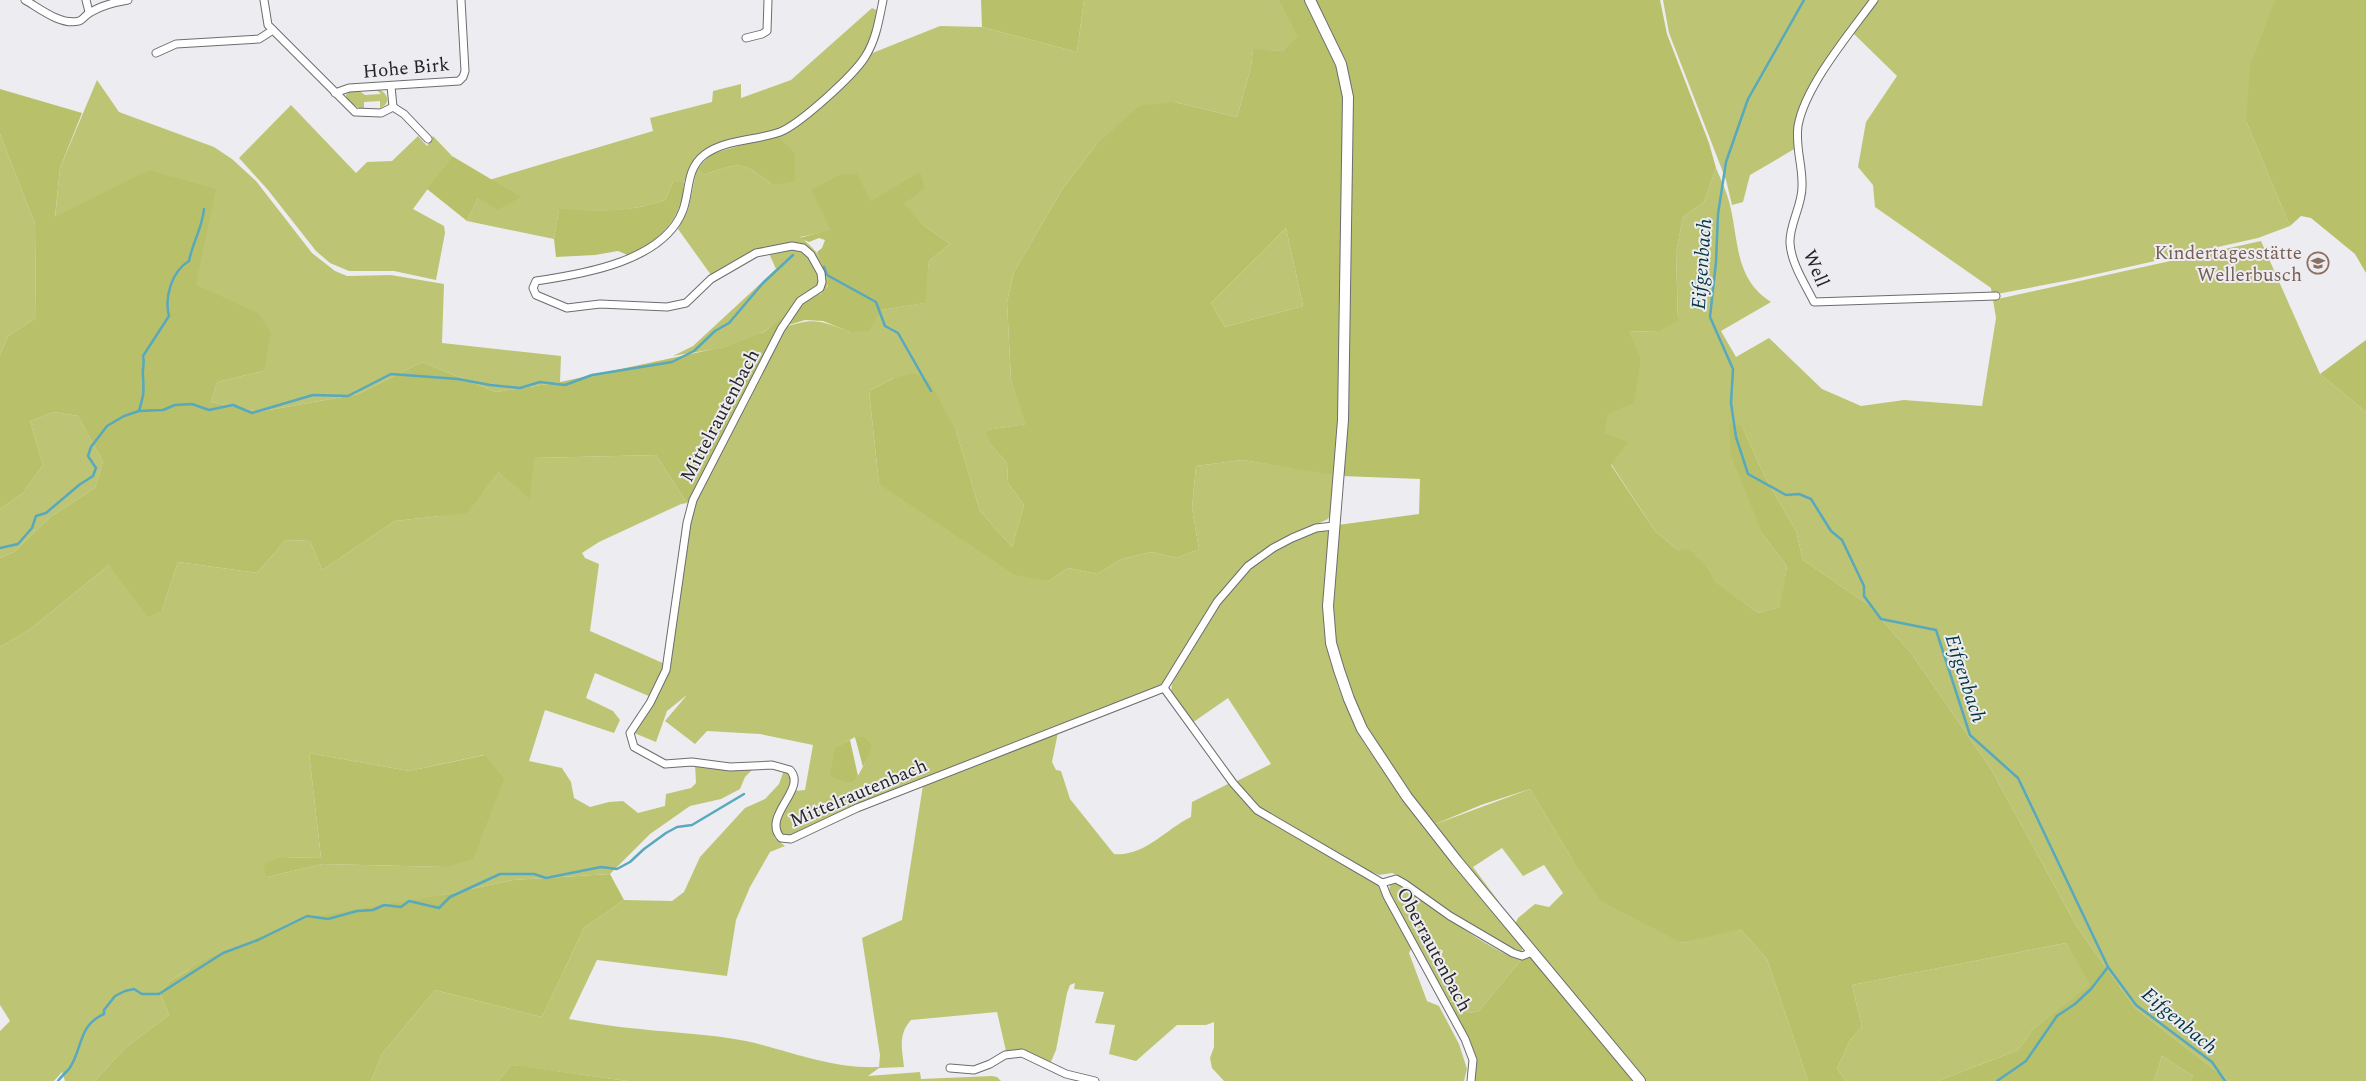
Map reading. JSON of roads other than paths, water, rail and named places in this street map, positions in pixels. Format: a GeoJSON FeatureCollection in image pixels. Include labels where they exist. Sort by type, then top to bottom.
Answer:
{"type":"FeatureCollection","features":[{"type":"Feature","properties":{"kind":"main road"},"geometry":{"type":"LineString","coordinates":[[1310,0],[1341,64],[1348,97],[1342,420],[1328,617],[1331,643],[1352,707],[1370,743],[1407,797],[1532,952],[1640,1081]]}},
{"type":"Feature","properties":{"kind":"street"},"geometry":{"type":"LineString","coordinates":[[25,0],[55,17],[80,21],[89,12],[128,0]]}},
{"type":"Feature","properties":{"kind":"street"},"geometry":{"type":"LineString","coordinates":[[86,0],[89,12]]}},
{"type":"Feature","properties":{"kind":"street"},"geometry":{"type":"LineString","coordinates":[[264,0],[266,20],[273,30],[351,109],[358,113],[381,113],[393,107]]}},
{"type":"Feature","properties":{"kind":"street","name":"Hohe Birk"},"geometry":{"type":"LineString","coordinates":[[335,93],[349,88],[454,82],[463,77],[465,71],[461,0]]}},
{"type":"Feature","properties":{"kind":"street"},"geometry":{"type":"LineString","coordinates":[[746,38],[767,31],[768,0]]}},
{"type":"Feature","properties":{"kind":"street","name":"Mittelrautenbach"},"geometry":{"type":"LineString","coordinates":[[883,0],[876,35],[865,57],[850,74],[806,115],[780,131],[727,144],[700,158],[692,172],[680,217],[660,242],[639,254],[614,264],[536,281],[533,286],[535,293],[542,299],[567,308],[600,304],[667,307],[681,305],[711,279],[756,253],[792,246],[806,250],[822,273],[820,288],[800,300],[782,329],[693,500],[687,523],[666,670],[650,703],[630,733],[634,747],[665,764],[692,762],[730,766],[772,765],[790,770],[794,777],[794,784],[776,824],[779,836],[787,839],[857,808],[1164,688]]}},
{"type":"Feature","properties":{"kind":"street","name":"Well"},"geometry":{"type":"LineString","coordinates":[[1874,0],[1808,96],[1798,125],[1797,148],[1802,187],[1790,242],[1794,261],[1814,302],[1996,296]]}},
{"type":"Feature","properties":{"kind":"street"},"geometry":{"type":"LineString","coordinates":[[156,53],[176,44],[259,39],[273,30]]}},
{"type":"Feature","properties":{"kind":"street"},"geometry":{"type":"LineString","coordinates":[[391,86],[393,107]]}},
{"type":"Feature","properties":{"kind":"street"},"geometry":{"type":"LineString","coordinates":[[393,107],[404,114],[428,139]]}},
{"type":"Feature","properties":{"kind":"street"},"geometry":{"type":"LineString","coordinates":[[1334,526],[1316,528],[1292,538],[1273,548],[1248,566],[1217,602],[1164,688],[1233,783],[1257,810],[1382,883]]}},
{"type":"Feature","properties":{"kind":"street","name":"Oberrautenbach"},"geometry":{"type":"LineString","coordinates":[[1471,1081],[1473,1060],[1465,1039],[1387,896],[1382,883],[1396,880],[1405,884],[1450,916],[1513,953],[1522,956],[1532,952]]}},
{"type":"Feature","properties":{"kind":"street"},"geometry":{"type":"LineString","coordinates":[[950,1068],[974,1070],[990,1064],[1005,1055],[1022,1053],[1066,1074],[1094,1081]]}},
{"type":"Feature","properties":{"kind":"waterway","name":"Eifgenbach"},"geometry":{"type":"LineString","coordinates":[[1804,0],[1748,99],[1726,162],[1718,214],[1716,262],[1710,317],[1733,369],[1731,403],[1736,437],[1748,474],[1786,495],[1799,494],[1811,499],[1831,531],[1842,540],[1864,586],[1864,596],[1881,619],[1936,630],[1970,735],[2018,778],[2108,967],[2136,1005],[2212,1062],[2225,1081]]}},
{"type":"Feature","properties":{"kind":"waterway"},"geometry":{"type":"LineString","coordinates":[[139,411],[144,386],[143,356],[169,316],[168,301],[171,285],[178,271],[189,261],[204,209]]}},
{"type":"Feature","properties":{"kind":"waterway"},"geometry":{"type":"LineString","coordinates":[[0,548],[18,544],[32,528],[36,516],[46,513],[79,485],[93,476],[96,468],[88,456],[91,447],[107,426],[124,416],[139,411],[163,410],[175,405],[192,404],[209,410],[233,405],[252,413],[313,395],[348,396],[391,374],[458,379],[520,388],[540,382],[565,385],[592,375],[672,362],[694,351],[715,331],[729,323],[763,283],[793,255]]}},
{"type":"Feature","properties":{"kind":"waterway"},"geometry":{"type":"LineString","coordinates":[[824,267],[827,275],[876,302],[885,326],[898,333],[931,391]]}},
{"type":"Feature","properties":{"kind":"waterway"},"geometry":{"type":"LineString","coordinates":[[58,1081],[73,1062],[89,1025],[104,1014],[104,1010],[115,996],[125,991],[134,989],[142,994],[159,994],[223,953],[258,940],[307,916],[328,919],[357,911],[373,910],[384,905],[401,907],[409,901],[439,908],[450,897],[500,874],[534,874],[546,878],[601,867],[617,869],[630,862],[666,833],[677,827],[692,825],[744,794]]}},
{"type":"Feature","properties":{"kind":"waterway"},"geometry":{"type":"LineString","coordinates":[[1997,1081],[2026,1061],[2057,1016],[2075,1004],[2091,989],[2108,967]]}},
{"type":"Feature","properties":{"kind":"place","name":"Kindertagesstätte Wellerbusch"},"geometry":{"type":"Point","coordinates":[2318,263]}}]}
